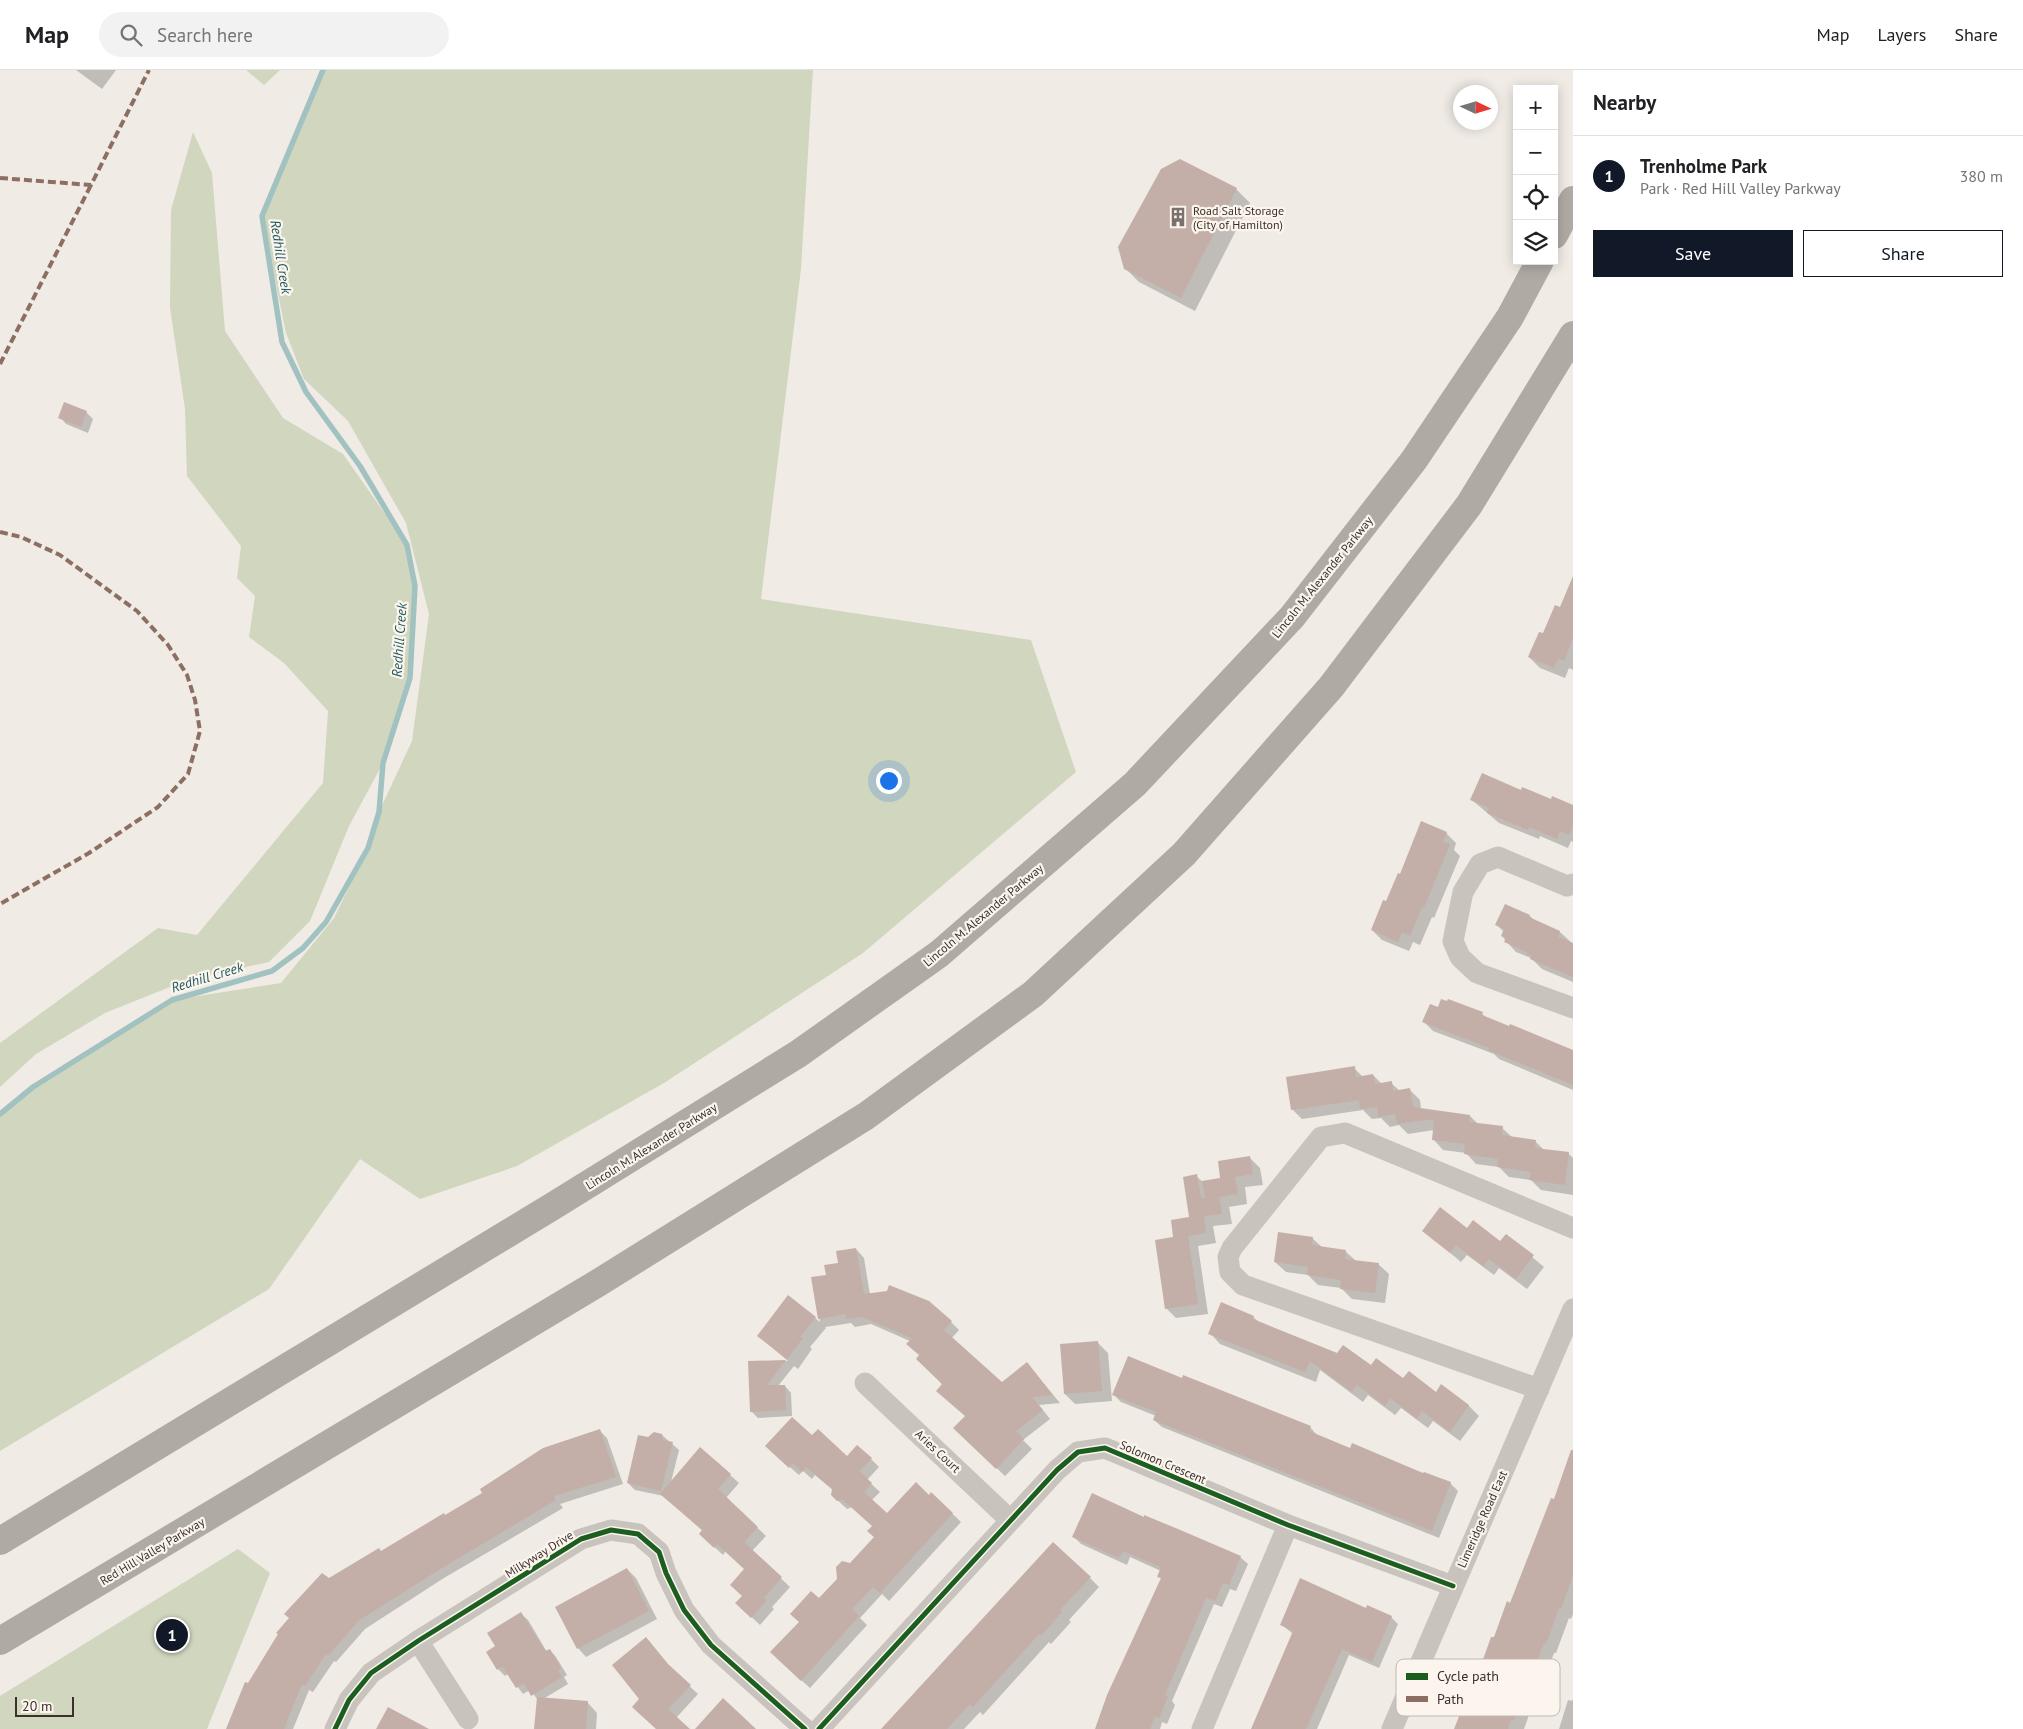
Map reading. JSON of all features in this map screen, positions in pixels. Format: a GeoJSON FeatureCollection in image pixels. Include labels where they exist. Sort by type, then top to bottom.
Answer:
{"type":"FeatureCollection","features":[{"type":"Feature","properties":{"kind":"highway"},"geometry":{"type":"LineString","coordinates":[[1558,228],[1573,200]]}},
{"type":"Feature","properties":{"kind":"highway","name":"Lincoln M. Alexander Parkway"},"geometry":{"type":"LineString","coordinates":[[0,1541],[558,1203],[798,1054],[939,954],[1135,784],[1292,616],[1414,460],[1510,317],[1538,265]]}},
{"type":"Feature","properties":{"kind":"highway","name":"Red Hill Valley Parkway"},"geometry":{"type":"LineString","coordinates":[[0,1641],[590,1288],[866,1116],[1033,994],[1184,854],[1331,687],[1469,505],[1573,335]]}},
{"type":"Feature","properties":{"kind":"street"},"geometry":{"type":"LineString","coordinates":[[1573,884],[1567,886],[1498,857],[1480,864],[1463,892],[1453,941],[1460,957],[1477,973],[1573,1008]]}},
{"type":"Feature","properties":{"kind":"street"},"geometry":{"type":"LineString","coordinates":[[1539,1389],[1243,1285],[1230,1272],[1228,1257],[1232,1248],[1321,1137],[1345,1133],[1573,1228]]}},
{"type":"Feature","properties":{"kind":"street","name":"Limeridge Road East"},"geometry":{"type":"LineString","coordinates":[[1422,1659],[1573,1309]]}},
{"type":"Feature","properties":{"kind":"street","name":"Aries Court"},"geometry":{"type":"LineString","coordinates":[[865,1383],[1010,1520]]}},
{"type":"Feature","properties":{"kind":"street","name":"Solomon Crescent"},"geometry":{"type":"LineString","coordinates":[[820,1729],[1010,1520],[1057,1470],[1078,1452],[1105,1448],[1288,1525],[1453,1586]]}},
{"type":"Feature","properties":{"kind":"street"},"geometry":{"type":"LineString","coordinates":[[1202,1729],[1288,1525]]}},
{"type":"Feature","properties":{"kind":"street","name":"Milkyway Drive"},"geometry":{"type":"LineString","coordinates":[[335,1729],[348,1700],[372,1672],[581,1539],[611,1530],[638,1534],[659,1552],[666,1573],[684,1610],[711,1645],[805,1729]]}},
{"type":"Feature","properties":{"kind":"street"},"geometry":{"type":"LineString","coordinates":[[418,1641],[468,1719]]}},
{"type":"Feature","properties":{"kind":"street","name":"Limeridge Road East"},"geometry":{"type":"LineString","coordinates":[[1392,1729],[1398,1716]]}},
{"type":"Feature","properties":{"kind":"green space"},"geometry":{"type":"Polygon","coordinates":[[[246,70],[280,70],[264,85],[246,70]]]}},
{"type":"Feature","properties":{"kind":"green space"},"geometry":{"type":"Polygon","coordinates":[[[323,70],[813,70],[801,269],[761,599],[1031,640],[1076,772],[863,953],[664,1083],[517,1166],[420,1199],[360,1159],[269,1289],[0,1451],[0,1114],[33,1087],[172,1000],[281,983],[334,918],[368,848],[379,812],[412,741],[429,614],[406,523],[348,421],[304,379],[286,333],[262,216],[323,70]]]}},
{"type":"Feature","properties":{"kind":"green space"},"geometry":{"type":"Polygon","coordinates":[[[193,132],[212,173],[225,331],[283,418],[343,454],[407,545],[415,586],[410,678],[383,763],[349,826],[310,921],[269,962],[190,979],[105,1013],[36,1054],[0,1087],[0,1043],[158,928],[197,935],[323,783],[328,711],[284,663],[249,637],[255,596],[237,578],[241,546],[187,476],[185,409],[170,308],[171,210],[193,132]]]}},
{"type":"Feature","properties":{"kind":"green space"},"geometry":{"type":"Polygon","coordinates":[[[238,1549],[270,1573],[207,1729],[0,1729],[0,1696],[238,1549]]]}},
{"type":"Feature","properties":{"kind":"building","name":"Road Salt Storage (City of Hamilton)"},"geometry":{"type":"Polygon","coordinates":[[[1180,159],[1237,188],[1181,298],[1124,269],[1118,247],[1161,169],[1180,159]]]}},
{"type":"Feature","properties":{"kind":"building"},"geometry":{"type":"Polygon","coordinates":[[[64,402],[87,411],[81,427],[58,418],[64,402]]]}},
{"type":"Feature","properties":{"kind":"building"},"geometry":{"type":"Polygon","coordinates":[[[1573,576],[1573,638],[1564,661],[1558,659],[1554,668],[1528,657],[1539,632],[1543,633],[1555,605],[1560,607],[1573,576]]]}},
{"type":"Feature","properties":{"kind":"building"},"geometry":{"type":"Polygon","coordinates":[[[1482,773],[1521,790],[1522,787],[1551,799],[1552,796],[1573,805],[1573,826],[1569,835],[1560,831],[1557,839],[1529,827],[1528,830],[1487,813],[1489,808],[1470,800],[1482,773]]]}},
{"type":"Feature","properties":{"kind":"building"},"geometry":{"type":"Polygon","coordinates":[[[1421,821],[1447,832],[1443,842],[1450,844],[1424,908],[1422,907],[1410,936],[1402,932],[1398,942],[1371,930],[1383,900],[1386,901],[1398,873],[1400,874],[1421,821]]]}},
{"type":"Feature","properties":{"kind":"building"},"geometry":{"type":"Polygon","coordinates":[[[1505,904],[1560,931],[1558,937],[1573,943],[1573,977],[1530,959],[1531,956],[1526,954],[1527,952],[1504,942],[1506,938],[1501,936],[1504,929],[1495,925],[1505,904]]]}},
{"type":"Feature","properties":{"kind":"building"},"geometry":{"type":"Polygon","coordinates":[[[1441,999],[1447,1001],[1448,999],[1483,1012],[1482,1015],[1509,1026],[1510,1024],[1573,1050],[1573,1085],[1488,1050],[1489,1048],[1422,1022],[1430,1004],[1438,1007],[1441,999]]]}},
{"type":"Feature","properties":{"kind":"building"},"geometry":{"type":"Polygon","coordinates":[[[1355,1066],[1356,1077],[1373,1074],[1375,1084],[1392,1081],[1393,1091],[1410,1088],[1413,1107],[1470,1115],[1469,1122],[1503,1126],[1502,1135],[1536,1140],[1535,1148],[1569,1152],[1565,1185],[1529,1180],[1531,1172],[1497,1167],[1498,1159],[1464,1154],[1465,1144],[1432,1140],[1434,1119],[1397,1124],[1395,1114],[1378,1117],[1377,1107],[1360,1109],[1359,1100],[1291,1110],[1286,1077],[1355,1066]]]}},
{"type":"Feature","properties":{"kind":"building"},"geometry":{"type":"Polygon","coordinates":[[[1250,1156],[1253,1174],[1235,1177],[1238,1194],[1219,1197],[1222,1214],[1204,1216],[1206,1233],[1188,1236],[1198,1304],[1165,1309],[1155,1240],[1173,1237],[1171,1220],[1189,1217],[1183,1177],[1197,1174],[1201,1198],[1205,1198],[1202,1181],[1220,1178],[1218,1161],[1250,1156]]]}},
{"type":"Feature","properties":{"kind":"building"},"geometry":{"type":"Polygon","coordinates":[[[1440,1207],[1467,1228],[1473,1220],[1500,1241],[1506,1234],[1534,1255],[1516,1279],[1489,1259],[1483,1266],[1456,1245],[1450,1253],[1422,1231],[1440,1207]]]}},
{"type":"Feature","properties":{"kind":"building"},"geometry":{"type":"Polygon","coordinates":[[[1278,1232],[1313,1237],[1312,1245],[1346,1250],[1345,1259],[1379,1263],[1375,1293],[1340,1289],[1341,1280],[1307,1275],[1308,1267],[1274,1262],[1278,1232]]]}},
{"type":"Feature","properties":{"kind":"building"},"geometry":{"type":"Polygon","coordinates":[[[856,1248],[864,1294],[887,1291],[889,1285],[929,1301],[952,1321],[944,1330],[1002,1382],[1027,1362],[1053,1395],[1032,1397],[1043,1410],[1016,1431],[1024,1439],[996,1469],[953,1428],[965,1416],[936,1391],[942,1384],[916,1359],[919,1355],[906,1344],[912,1338],[862,1317],[846,1319],[845,1314],[818,1319],[811,1277],[826,1275],[824,1265],[838,1263],[836,1251],[856,1248]]]}},
{"type":"Feature","properties":{"kind":"building"},"geometry":{"type":"Polygon","coordinates":[[[788,1295],[816,1317],[800,1337],[803,1338],[787,1359],[757,1336],[788,1295]]]}},
{"type":"Feature","properties":{"kind":"building"},"geometry":{"type":"Polygon","coordinates":[[[1221,1302],[1254,1316],[1253,1319],[1337,1353],[1343,1345],[1371,1365],[1376,1358],[1403,1378],[1409,1371],[1436,1392],[1441,1384],[1469,1405],[1450,1432],[1422,1411],[1417,1419],[1390,1398],[1385,1406],[1357,1385],[1352,1392],[1310,1361],[1305,1372],[1208,1334],[1221,1302]]]}},
{"type":"Feature","properties":{"kind":"building"},"geometry":{"type":"Polygon","coordinates":[[[1098,1341],[1102,1391],[1064,1394],[1060,1344],[1098,1341]]]}},
{"type":"Feature","properties":{"kind":"building"},"geometry":{"type":"Polygon","coordinates":[[[1128,1356],[1182,1378],[1183,1375],[1311,1426],[1309,1431],[1350,1448],[1352,1443],[1423,1473],[1451,1482],[1432,1531],[1153,1420],[1156,1412],[1112,1395],[1128,1356]]]}},
{"type":"Feature","properties":{"kind":"building"},"geometry":{"type":"Polygon","coordinates":[[[786,1360],[767,1385],[785,1385],[786,1410],[750,1412],[748,1361],[786,1360]]]}},
{"type":"Feature","properties":{"kind":"building"},"geometry":{"type":"Polygon","coordinates":[[[792,1417],[812,1435],[818,1429],[847,1456],[857,1445],[872,1458],[859,1471],[872,1483],[864,1492],[887,1513],[916,1482],[929,1495],[931,1492],[953,1513],[880,1593],[873,1587],[852,1609],[859,1616],[801,1681],[770,1652],[799,1622],[790,1614],[811,1591],[819,1598],[837,1579],[836,1567],[842,1561],[850,1563],[874,1537],[867,1531],[872,1526],[843,1500],[837,1501],[831,1495],[832,1489],[806,1467],[802,1472],[793,1463],[789,1468],[765,1446],[792,1417]]]}},
{"type":"Feature","properties":{"kind":"building"},"geometry":{"type":"Polygon","coordinates":[[[600,1429],[616,1477],[554,1496],[556,1500],[358,1621],[328,1656],[326,1654],[305,1686],[302,1684],[284,1729],[226,1729],[245,1682],[248,1683],[278,1634],[276,1633],[289,1618],[284,1614],[322,1573],[329,1578],[379,1548],[381,1551],[444,1513],[445,1515],[482,1493],[480,1489],[543,1448],[600,1429]]]}},
{"type":"Feature","properties":{"kind":"building"},"geometry":{"type":"Polygon","coordinates":[[[654,1432],[662,1434],[663,1440],[673,1442],[661,1491],[627,1483],[638,1435],[648,1437],[654,1432]]]}},
{"type":"Feature","properties":{"kind":"building"},"geometry":{"type":"Polygon","coordinates":[[[700,1447],[731,1474],[718,1489],[758,1527],[744,1542],[782,1577],[764,1598],[767,1600],[751,1618],[735,1603],[742,1596],[730,1585],[744,1569],[717,1544],[714,1548],[699,1534],[702,1530],[660,1494],[700,1447]]]}},
{"type":"Feature","properties":{"kind":"building"},"geometry":{"type":"Polygon","coordinates":[[[1571,1450],[1573,1450],[1573,1576],[1546,1644],[1544,1643],[1538,1659],[1483,1659],[1491,1637],[1494,1637],[1507,1601],[1510,1603],[1551,1498],[1554,1499],[1571,1450]]]}},
{"type":"Feature","properties":{"kind":"building"},"geometry":{"type":"Polygon","coordinates":[[[1092,1493],[1144,1517],[1144,1515],[1241,1556],[1229,1585],[1223,1583],[1215,1601],[1206,1598],[1165,1695],[1168,1696],[1159,1718],[1155,1716],[1150,1729],[1095,1729],[1107,1695],[1161,1578],[1157,1577],[1161,1567],[1123,1551],[1119,1558],[1072,1537],[1092,1493]]]}},
{"type":"Feature","properties":{"kind":"building"},"geometry":{"type":"Polygon","coordinates":[[[1053,1542],[1091,1577],[1060,1610],[1062,1612],[1041,1636],[1039,1634],[973,1707],[970,1704],[947,1729],[881,1729],[1053,1542]]]}},
{"type":"Feature","properties":{"kind":"building"},"geometry":{"type":"Polygon","coordinates":[[[627,1568],[649,1611],[577,1649],[555,1607],[627,1568]]]}},
{"type":"Feature","properties":{"kind":"building"},"geometry":{"type":"Polygon","coordinates":[[[1300,1578],[1366,1608],[1367,1605],[1392,1616],[1372,1662],[1342,1649],[1306,1729],[1251,1729],[1293,1631],[1280,1625],[1300,1578]]]}},
{"type":"Feature","properties":{"kind":"building"},"geometry":{"type":"Polygon","coordinates":[[[521,1612],[545,1651],[550,1649],[561,1668],[558,1670],[562,1677],[531,1696],[524,1683],[516,1688],[502,1666],[497,1670],[486,1652],[495,1646],[487,1633],[521,1612]]]}},
{"type":"Feature","properties":{"kind":"building"},"geometry":{"type":"Polygon","coordinates":[[[646,1637],[668,1664],[691,1685],[668,1709],[690,1729],[656,1729],[632,1707],[639,1699],[612,1665],[646,1637]]]}},
{"type":"Feature","properties":{"kind":"building"},"geometry":{"type":"Polygon","coordinates":[[[537,1697],[588,1701],[586,1729],[534,1729],[537,1697]]]}},
{"type":"Feature","properties":{"kind":"building"},"geometry":{"type":"Polygon","coordinates":[[[723,1698],[756,1729],[695,1729],[723,1698]]]}},
{"type":"Feature","properties":{"kind":"building"},"geometry":{"type":"Polygon","coordinates":[[[388,1707],[429,1729],[376,1729],[388,1707]]]}},
{"type":"Feature","properties":{"kind":"building"},"geometry":{"type":"Polygon","coordinates":[[[1459,1716],[1516,1716],[1514,1721],[1511,1720],[1508,1729],[1454,1729],[1459,1716]]]}},
{"type":"Feature","properties":{"kind":"waterway","name":"Redhill Creek"},"geometry":{"type":"LineString","coordinates":[[0,1114],[33,1087],[172,1000],[272,971],[303,948],[326,922],[368,848],[379,812],[383,763],[410,678],[415,586],[407,545],[360,466],[306,392],[282,342],[262,216],[323,70]]}},
{"type":"Feature","properties":{"kind":"marked path"},"geometry":{"type":"LineString","coordinates":[[0,178],[91,185],[149,70]]}},
{"type":"Feature","properties":{"kind":"marked path"},"geometry":{"type":"LineString","coordinates":[[0,364],[91,185]]}},
{"type":"Feature","properties":{"kind":"marked path"},"geometry":{"type":"LineString","coordinates":[[0,532],[21,537],[60,555],[137,611],[168,645],[187,675],[195,700],[200,731],[188,774],[158,807],[89,853],[0,904]]}},
{"type":"Feature","properties":{"kind":"cycle path"},"geometry":{"type":"LineString","coordinates":[[819,1729],[1057,1470],[1078,1452],[1105,1448],[1288,1525],[1453,1586]]}},
{"type":"Feature","properties":{"kind":"cycle path"},"geometry":{"type":"LineString","coordinates":[[335,1729],[349,1700],[371,1673],[418,1641],[581,1539],[611,1530],[638,1534],[659,1552],[666,1573],[684,1610],[711,1645],[805,1729]]}},
{"type":"Feature","properties":{"kind":"place","name":"Road Salt Storage (City of Hamilton)"},"geometry":{"type":"Point","coordinates":[1178,217]}},
{"type":"Feature","properties":{"kind":"place","name":"Trenholme Park"},"geometry":{"type":"Point","coordinates":[172,1635]}}]}
